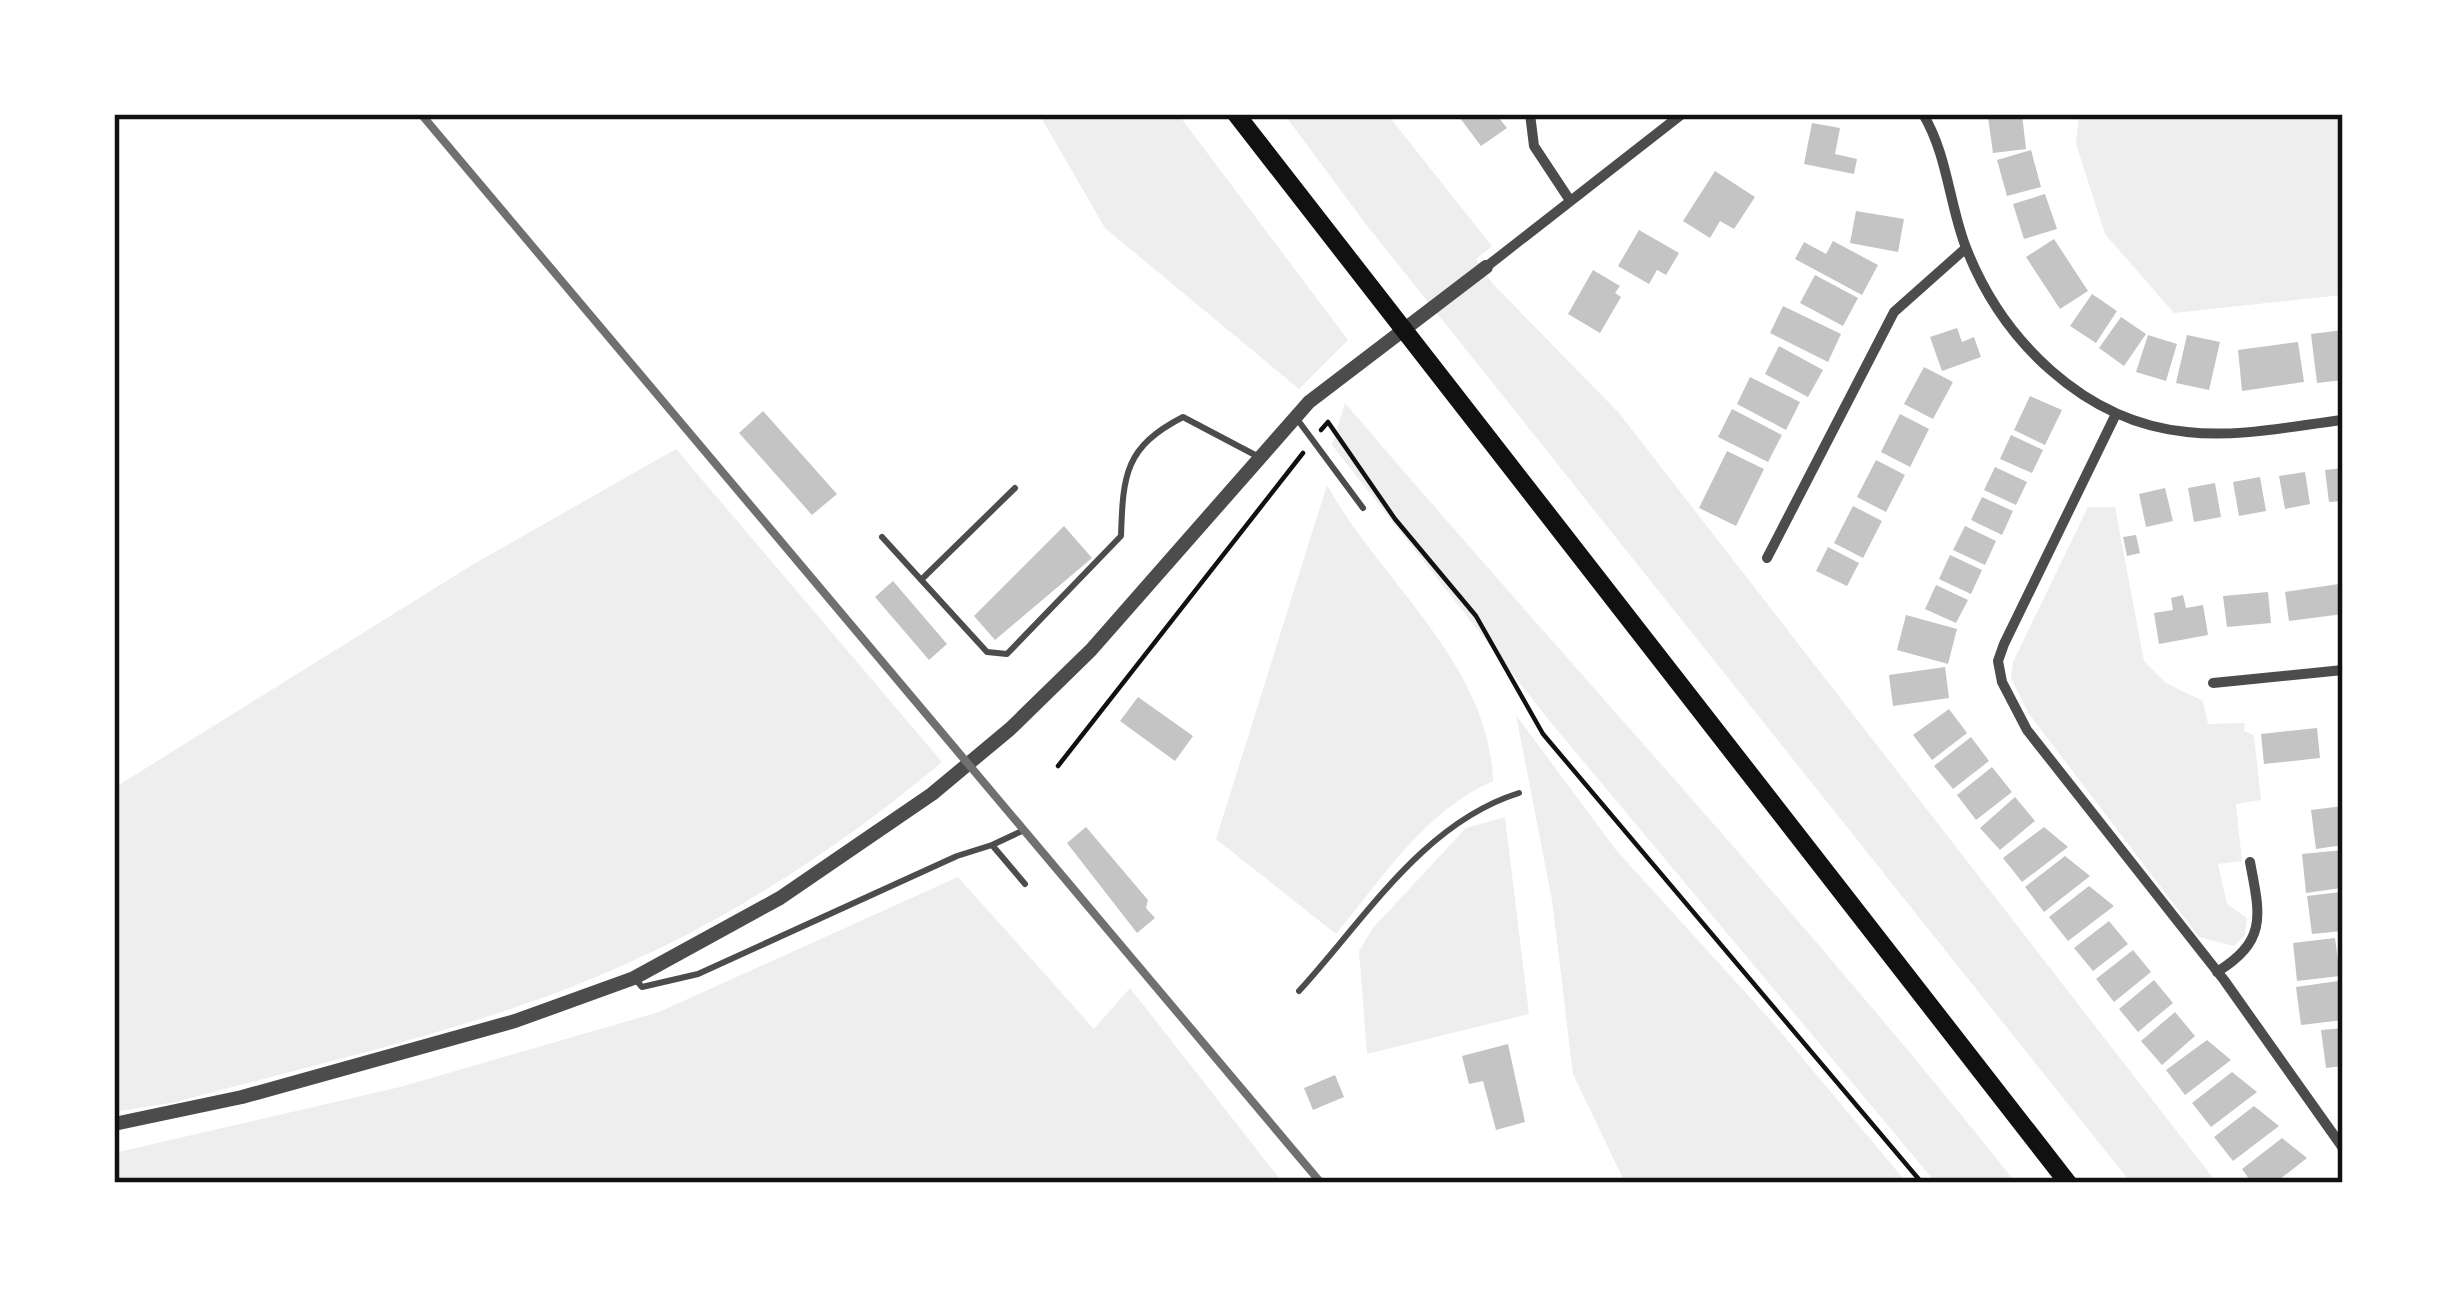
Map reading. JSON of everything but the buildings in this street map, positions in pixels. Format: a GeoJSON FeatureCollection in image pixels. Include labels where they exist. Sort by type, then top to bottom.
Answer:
{"type":"FeatureCollection","features":[{"type":"Feature","properties":{"kind":"highway"},"geometry":{"type":"LineString","coordinates":[[1236,114],[2068,1183]]}},
{"type":"Feature","properties":{"kind":"street"},"geometry":{"type":"LineString","coordinates":[[1530,114],[1534,146],[1569,199]]}},
{"type":"Feature","properties":{"kind":"street"},"geometry":{"type":"LineString","coordinates":[[114,1124],[310,1078],[515,1021],[634,978],[780,898],[932,794],[1010,729],[1090,650],[1296,417],[1682,114]]}},
{"type":"Feature","properties":{"kind":"street"},"geometry":{"type":"LineString","coordinates":[[1923,114],[1966,248],[2024,346],[2115,416],[2199,433],[2343,420]]}},
{"type":"Feature","properties":{"kind":"street"},"geometry":{"type":"LineString","coordinates":[[1767,558],[1894,312],[1966,248]]}},
{"type":"Feature","properties":{"kind":"street"},"geometry":{"type":"LineString","coordinates":[[2115,416],[2004,644],[1998,661],[2002,682],[2027,730],[2218,972],[2343,1148]]}},
{"type":"Feature","properties":{"kind":"street"},"geometry":{"type":"LineString","coordinates":[[2212,683],[2343,670]]}},
{"type":"Feature","properties":{"kind":"street"},"geometry":{"type":"LineString","coordinates":[[2218,972],[2247,950],[2255,935],[2259,916],[2250,862]]}},
{"type":"Feature","properties":{"kind":"lane"},"geometry":{"type":"LineString","coordinates":[[882,537],[987,652],[1007,653],[1121,536],[1123,486],[1145,437],[1183,417],[1260,458]]}},
{"type":"Feature","properties":{"kind":"lane"},"geometry":{"type":"LineString","coordinates":[[1296,417],[1364,508]]}},
{"type":"Feature","properties":{"kind":"lane"},"geometry":{"type":"LineString","coordinates":[[921,580],[1015,488]]}},
{"type":"Feature","properties":{"kind":"lane"},"geometry":{"type":"LineString","coordinates":[[1299,991],[1418,857],[1461,817],[1520,793]]}},
{"type":"Feature","properties":{"kind":"lane"},"geometry":{"type":"LineString","coordinates":[[634,978],[642,987],[665,986],[1024,830]]}},
{"type":"Feature","properties":{"kind":"lane"},"geometry":{"type":"LineString","coordinates":[[992,845],[1025,884]]}},
{"type":"Feature","properties":{"kind":"path"},"geometry":{"type":"LineString","coordinates":[[1058,766],[1328,422],[1395,519],[1476,616],[1543,734],[1922,1183]]}},
{"type":"Feature","properties":{"kind":"shaded area"},"geometry":{"type":"Polygon","coordinates":[[[1039,114],[1178,114],[1348,340],[1299,389],[1105,228],[1039,114]]]}},
{"type":"Feature","properties":{"kind":"shaded area"},"geometry":{"type":"Polygon","coordinates":[[[1284,114],[1387,114],[1492,246],[1476,259],[1492,283],[1619,413],[2217,1183],[2131,1183],[1365,223],[1284,114]]]}},
{"type":"Feature","properties":{"kind":"shaded area"},"geometry":{"type":"Polygon","coordinates":[[[2079,114],[2343,114],[2343,295],[2174,313],[2105,234],[2076,144],[2079,114]]]}},
{"type":"Feature","properties":{"kind":"shaded area"},"geometry":{"type":"Polygon","coordinates":[[[1345,403],[1768,887],[2016,1183],[1936,1183],[1548,719],[1332,445],[1345,403]]]}},
{"type":"Feature","properties":{"kind":"shaded area"},"geometry":{"type":"Polygon","coordinates":[[[676,449],[942,762],[853,832],[757,895],[605,973],[413,1039],[176,1102],[114,1112],[114,788],[472,565],[676,449]]]}},
{"type":"Feature","properties":{"kind":"shaded area"},"geometry":{"type":"Polygon","coordinates":[[[1327,485],[1453,661],[1487,739],[1493,781],[1446,809],[1426,828],[1336,934],[1216,839],[1327,485]]]}},
{"type":"Feature","properties":{"kind":"shaded area"},"geometry":{"type":"Polygon","coordinates":[[[2088,507],[2115,507],[2144,661],[2166,683],[2203,701],[2208,724],[2245,723],[2244,731],[2254,735],[2261,800],[2236,804],[2242,861],[2218,864],[2227,904],[2247,918],[2245,935],[2234,946],[2199,937],[2029,714],[2011,678],[2013,662],[2088,507]]]}},
{"type":"Feature","properties":{"kind":"shaded area"},"geometry":{"type":"Polygon","coordinates":[[[1516,715],[1616,850],[1774,1024],[1907,1183],[1625,1183],[1573,1074],[1552,900],[1516,715]]]}},
{"type":"Feature","properties":{"kind":"shaded area"},"geometry":{"type":"Polygon","coordinates":[[[1505,817],[1529,1014],[1367,1054],[1359,951],[1373,928],[1466,828],[1505,817]]]}},
{"type":"Feature","properties":{"kind":"shaded area"},"geometry":{"type":"Polygon","coordinates":[[[958,877],[1094,1029],[1130,988],[1283,1183],[114,1183],[114,1153],[400,1087],[659,1012],[958,877]]]}},
{"type":"Feature","properties":{"kind":"railway"},"geometry":{"type":"LineString","coordinates":[[421,114],[1321,1183]]}}]}
